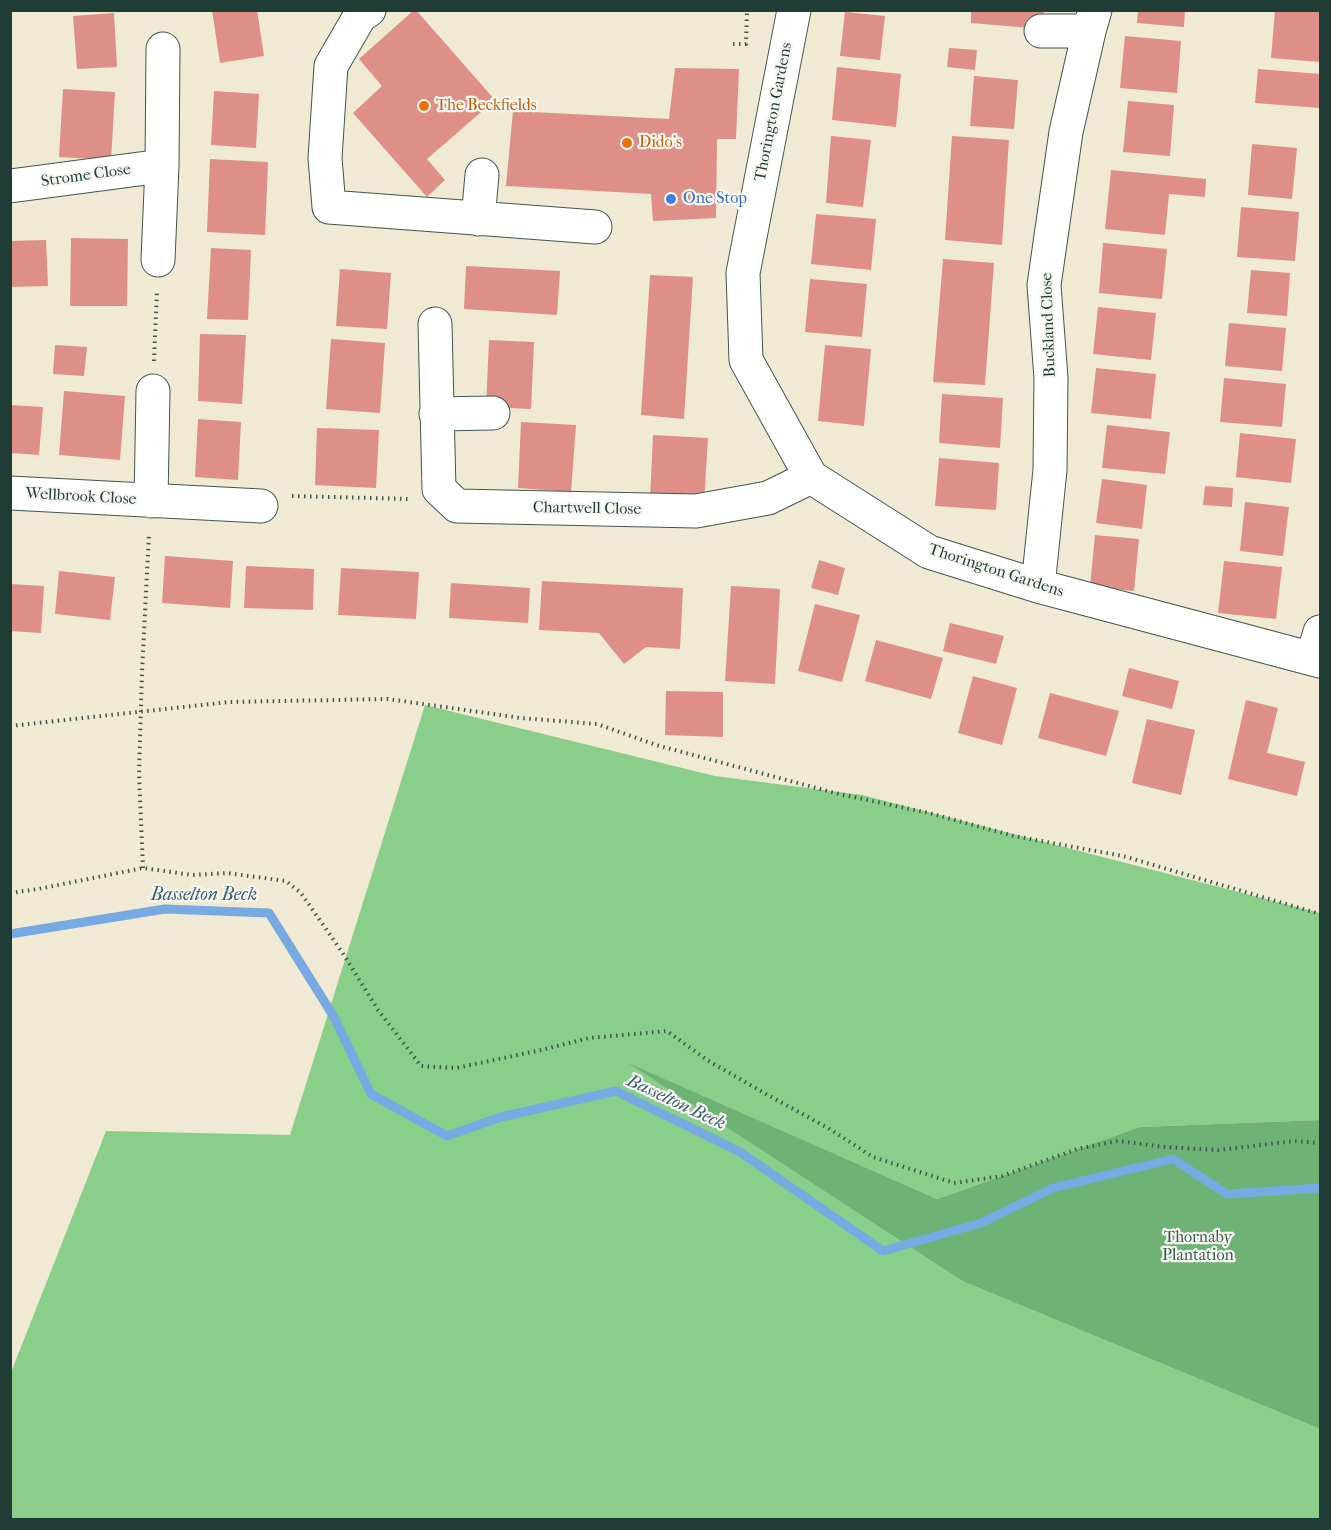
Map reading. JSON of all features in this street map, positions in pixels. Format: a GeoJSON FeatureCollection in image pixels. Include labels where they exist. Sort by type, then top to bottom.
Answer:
{"type":"FeatureCollection","features":[{"type":"Feature","properties":{"kind":"street"},"geometry":{"type":"LineString","coordinates":[[369,10],[360,16],[331,66],[325,158],[329,207],[595,228]]}},
{"type":"Feature","properties":{"kind":"street","name":"Thorington Gardens"},"geometry":{"type":"LineString","coordinates":[[794,10],[743,273],[746,360],[811,477],[929,552],[1038,586],[1318,651]]}},
{"type":"Feature","properties":{"kind":"street","name":"Buckland Close"},"geometry":{"type":"LineString","coordinates":[[1038,586],[1050,470],[1051,378],[1044,285],[1066,132],[1092,21],[1041,31]]}},
{"type":"Feature","properties":{"kind":"street"},"geometry":{"type":"LineString","coordinates":[[158,260],[163,49]]}},
{"type":"Feature","properties":{"kind":"street","name":"Strome Close"},"geometry":{"type":"LineString","coordinates":[[10,186],[162,166]]}},
{"type":"Feature","properties":{"kind":"street"},"geometry":{"type":"LineString","coordinates":[[478,219],[482,174]]}},
{"type":"Feature","properties":{"kind":"street"},"geometry":{"type":"LineString","coordinates":[[435,324],[439,489]]}},
{"type":"Feature","properties":{"kind":"street","name":"Wellbrook Close"},"geometry":{"type":"LineString","coordinates":[[151,501],[153,391]]}},
{"type":"Feature","properties":{"kind":"street"},"geometry":{"type":"LineString","coordinates":[[436,414],[494,413]]}},
{"type":"Feature","properties":{"kind":"street","name":"Chartwell Close"},"geometry":{"type":"LineString","coordinates":[[439,489],[457,506],[696,511],[768,498],[811,477]]}},
{"type":"Feature","properties":{"kind":"street","name":"Wellbrook Close"},"geometry":{"type":"LineString","coordinates":[[10,493],[261,506]]}},
{"type":"Feature","properties":{"kind":"path"},"geometry":{"type":"LineString","coordinates":[[733,44],[747,44],[747,10]]}},
{"type":"Feature","properties":{"kind":"path"},"geometry":{"type":"LineString","coordinates":[[153,391],[158,260]]}},
{"type":"Feature","properties":{"kind":"path"},"geometry":{"type":"LineString","coordinates":[[261,506],[276,496],[421,499],[439,489]]}},
{"type":"Feature","properties":{"kind":"path"},"geometry":{"type":"LineString","coordinates":[[143,868],[139,774],[151,501]]}},
{"type":"Feature","properties":{"kind":"path"},"geometry":{"type":"LineString","coordinates":[[10,726],[229,702],[388,699],[521,718],[597,724],[656,745],[824,790],[929,813],[1014,836],[1123,856],[1320,914]]}},
{"type":"Feature","properties":{"kind":"path"},"geometry":{"type":"LineString","coordinates":[[10,893],[143,868],[192,875],[227,873],[286,881],[301,893],[342,952],[378,1010],[421,1066],[456,1068],[589,1038],[667,1031],[707,1060],[828,1128],[873,1157],[954,1183],[1002,1176],[1077,1149],[1118,1141],[1164,1147],[1218,1150],[1294,1141],[1320,1143]]}},
{"type":"Feature","properties":{"kind":"green space"},"geometry":{"type":"Polygon","coordinates":[[[425,705],[715,776],[862,795],[1320,913],[1320,1120],[1140,1127],[937,1199],[633,1066],[962,1281],[1320,1429],[1320,1519],[11,1519],[10,1375],[106,1131],[290,1135],[425,705]]]}},
{"type":"Feature","properties":{"kind":"green space","name":"Thornaby Plantation"},"geometry":{"type":"Polygon","coordinates":[[[628,1063],[937,1199],[1140,1127],[1320,1120],[1320,1429],[962,1281],[628,1063]]]}},
{"type":"Feature","properties":{"kind":"building"},"geometry":{"type":"Polygon","coordinates":[[[212,10],[257,10],[264,56],[220,63],[212,10]]]}},
{"type":"Feature","properties":{"kind":"building","name":"The Beckfields"},"geometry":{"type":"Polygon","coordinates":[[[414,10],[495,100],[427,159],[445,180],[427,197],[353,113],[382,86],[359,59],[414,10]]]}},
{"type":"Feature","properties":{"kind":"building"},"geometry":{"type":"Polygon","coordinates":[[[971,10],[1044,10],[1042,29],[971,23],[971,10]]]}},
{"type":"Feature","properties":{"kind":"building"},"geometry":{"type":"Polygon","coordinates":[[[1138,10],[1185,10],[1184,27],[1137,23],[1138,10]]]}},
{"type":"Feature","properties":{"kind":"building"},"geometry":{"type":"Polygon","coordinates":[[[1275,10],[1320,10],[1320,62],[1271,58],[1275,10]]]}},
{"type":"Feature","properties":{"kind":"building"},"geometry":{"type":"Polygon","coordinates":[[[845,12],[885,16],[880,60],[840,56],[845,12]]]}},
{"type":"Feature","properties":{"kind":"building"},"geometry":{"type":"Polygon","coordinates":[[[114,13],[117,67],[77,69],[73,16],[114,13]]]}},
{"type":"Feature","properties":{"kind":"building"},"geometry":{"type":"Polygon","coordinates":[[[1125,36],[1181,41],[1177,93],[1120,88],[1125,36]]]}},
{"type":"Feature","properties":{"kind":"building"},"geometry":{"type":"Polygon","coordinates":[[[949,48],[977,50],[975,70],[947,67],[949,48]]]}},
{"type":"Feature","properties":{"kind":"building"},"geometry":{"type":"Polygon","coordinates":[[[837,67],[901,74],[896,127],[832,120],[837,67]]]}},
{"type":"Feature","properties":{"kind":"building"},"geometry":{"type":"Polygon","coordinates":[[[675,68],[739,69],[736,139],[717,139],[716,218],[653,221],[651,194],[506,186],[513,111],[669,119],[675,68]]]}},
{"type":"Feature","properties":{"kind":"building"},"geometry":{"type":"Polygon","coordinates":[[[1258,69],[1320,74],[1320,108],[1255,103],[1258,69]]]}},
{"type":"Feature","properties":{"kind":"building"},"geometry":{"type":"Polygon","coordinates":[[[974,76],[1018,80],[1014,129],[970,126],[974,76]]]}},
{"type":"Feature","properties":{"kind":"building"},"geometry":{"type":"Polygon","coordinates":[[[63,89],[115,92],[111,160],[59,157],[63,89]]]}},
{"type":"Feature","properties":{"kind":"building"},"geometry":{"type":"Polygon","coordinates":[[[214,91],[259,94],[256,148],[211,145],[214,91]]]}},
{"type":"Feature","properties":{"kind":"building"},"geometry":{"type":"Polygon","coordinates":[[[1128,101],[1174,105],[1170,156],[1123,152],[1128,101]]]}},
{"type":"Feature","properties":{"kind":"building"},"geometry":{"type":"Polygon","coordinates":[[[831,136],[871,140],[863,207],[826,203],[831,136]]]}},
{"type":"Feature","properties":{"kind":"building"},"geometry":{"type":"Polygon","coordinates":[[[952,136],[1009,140],[1002,245],[945,240],[952,136]]]}},
{"type":"Feature","properties":{"kind":"building"},"geometry":{"type":"Polygon","coordinates":[[[1252,144],[1297,148],[1292,199],[1248,195],[1252,144]]]}},
{"type":"Feature","properties":{"kind":"building"},"geometry":{"type":"Polygon","coordinates":[[[210,159],[268,162],[265,235],[207,232],[210,159]]]}},
{"type":"Feature","properties":{"kind":"building"},"geometry":{"type":"Polygon","coordinates":[[[1111,170],[1206,179],[1205,197],[1169,194],[1165,235],[1105,229],[1111,170]]]}},
{"type":"Feature","properties":{"kind":"building"},"geometry":{"type":"Polygon","coordinates":[[[1241,207],[1299,212],[1295,261],[1237,257],[1241,207]]]}},
{"type":"Feature","properties":{"kind":"building"},"geometry":{"type":"Polygon","coordinates":[[[816,214],[876,219],[871,270],[811,264],[816,214]]]}},
{"type":"Feature","properties":{"kind":"building"},"geometry":{"type":"Polygon","coordinates":[[[71,238],[128,239],[127,306],[70,306],[71,238]]]}},
{"type":"Feature","properties":{"kind":"building"},"geometry":{"type":"Polygon","coordinates":[[[46,240],[48,286],[10,287],[10,241],[46,240]]]}},
{"type":"Feature","properties":{"kind":"building"},"geometry":{"type":"Polygon","coordinates":[[[1103,243],[1167,249],[1162,299],[1099,293],[1103,243]]]}},
{"type":"Feature","properties":{"kind":"building"},"geometry":{"type":"Polygon","coordinates":[[[211,248],[251,250],[248,320],[207,319],[211,248]]]}},
{"type":"Feature","properties":{"kind":"building"},"geometry":{"type":"Polygon","coordinates":[[[943,259],[994,263],[985,385],[933,382],[943,259]]]}},
{"type":"Feature","properties":{"kind":"building"},"geometry":{"type":"Polygon","coordinates":[[[466,266],[560,271],[557,315],[464,309],[466,266]]]}},
{"type":"Feature","properties":{"kind":"building"},"geometry":{"type":"Polygon","coordinates":[[[340,269],[391,273],[387,329],[336,326],[340,269]]]}},
{"type":"Feature","properties":{"kind":"building"},"geometry":{"type":"Polygon","coordinates":[[[1251,270],[1290,273],[1287,316],[1247,313],[1251,270]]]}},
{"type":"Feature","properties":{"kind":"building"},"geometry":{"type":"Polygon","coordinates":[[[650,275],[693,277],[684,419],[641,415],[650,275]]]}},
{"type":"Feature","properties":{"kind":"building"},"geometry":{"type":"Polygon","coordinates":[[[810,279],[867,284],[862,337],[805,332],[810,279]]]}},
{"type":"Feature","properties":{"kind":"building"},"geometry":{"type":"Polygon","coordinates":[[[1098,307],[1156,313],[1151,360],[1093,354],[1098,307]]]}},
{"type":"Feature","properties":{"kind":"building"},"geometry":{"type":"Polygon","coordinates":[[[1229,323],[1286,328],[1282,371],[1225,366],[1229,323]]]}},
{"type":"Feature","properties":{"kind":"building"},"geometry":{"type":"Polygon","coordinates":[[[200,334],[246,335],[242,404],[198,401],[200,334]]]}},
{"type":"Feature","properties":{"kind":"building"},"geometry":{"type":"Polygon","coordinates":[[[331,339],[385,343],[380,413],[326,409],[331,339]]]}},
{"type":"Feature","properties":{"kind":"building"},"geometry":{"type":"Polygon","coordinates":[[[489,340],[534,342],[531,409],[486,407],[489,340]]]}},
{"type":"Feature","properties":{"kind":"building"},"geometry":{"type":"Polygon","coordinates":[[[55,345],[87,347],[84,376],[53,374],[55,345]]]}},
{"type":"Feature","properties":{"kind":"building"},"geometry":{"type":"Polygon","coordinates":[[[825,345],[871,349],[864,426],[818,421],[825,345]]]}},
{"type":"Feature","properties":{"kind":"building"},"geometry":{"type":"Polygon","coordinates":[[[1096,368],[1156,374],[1151,419],[1091,413],[1096,368]]]}},
{"type":"Feature","properties":{"kind":"building"},"geometry":{"type":"Polygon","coordinates":[[[1224,378],[1286,384],[1282,427],[1220,422],[1224,378]]]}},
{"type":"Feature","properties":{"kind":"building"},"geometry":{"type":"Polygon","coordinates":[[[64,391],[125,396],[120,460],[59,455],[64,391]]]}},
{"type":"Feature","properties":{"kind":"building"},"geometry":{"type":"Polygon","coordinates":[[[942,394],[1003,398],[1000,448],[939,443],[942,394]]]}},
{"type":"Feature","properties":{"kind":"building"},"geometry":{"type":"Polygon","coordinates":[[[10,405],[43,407],[39,455],[10,453],[10,405]]]}},
{"type":"Feature","properties":{"kind":"building"},"geometry":{"type":"Polygon","coordinates":[[[198,419],[241,422],[238,480],[195,477],[198,419]]]}},
{"type":"Feature","properties":{"kind":"building"},"geometry":{"type":"Polygon","coordinates":[[[521,422],[576,425],[571,492],[518,488],[521,422]]]}},
{"type":"Feature","properties":{"kind":"building"},"geometry":{"type":"Polygon","coordinates":[[[1107,425],[1170,432],[1165,474],[1102,468],[1107,425]]]}},
{"type":"Feature","properties":{"kind":"building"},"geometry":{"type":"Polygon","coordinates":[[[317,428],[379,430],[376,488],[315,485],[317,428]]]}},
{"type":"Feature","properties":{"kind":"building"},"geometry":{"type":"Polygon","coordinates":[[[1240,433],[1296,439],[1291,483],[1236,477],[1240,433]]]}},
{"type":"Feature","properties":{"kind":"building"},"geometry":{"type":"Polygon","coordinates":[[[653,435],[708,438],[704,503],[650,500],[653,435]]]}},
{"type":"Feature","properties":{"kind":"building"},"geometry":{"type":"Polygon","coordinates":[[[939,458],[999,463],[996,510],[935,506],[939,458]]]}},
{"type":"Feature","properties":{"kind":"building"},"geometry":{"type":"Polygon","coordinates":[[[1102,479],[1147,485],[1142,529],[1096,523],[1102,479]]]}},
{"type":"Feature","properties":{"kind":"building"},"geometry":{"type":"Polygon","coordinates":[[[1205,486],[1233,488],[1232,507],[1203,505],[1205,486]]]}},
{"type":"Feature","properties":{"kind":"building"},"geometry":{"type":"Polygon","coordinates":[[[1245,502],[1289,507],[1283,556],[1240,551],[1245,502]]]}},
{"type":"Feature","properties":{"kind":"building"},"geometry":{"type":"Polygon","coordinates":[[[1095,535],[1139,539],[1134,591],[1090,587],[1095,535]]]}},
{"type":"Feature","properties":{"kind":"building"},"geometry":{"type":"Polygon","coordinates":[[[165,556],[233,561],[230,608],[162,603],[165,556]]]}},
{"type":"Feature","properties":{"kind":"building"},"geometry":{"type":"Polygon","coordinates":[[[819,560],[845,568],[838,595],[811,588],[819,560]]]}},
{"type":"Feature","properties":{"kind":"building"},"geometry":{"type":"Polygon","coordinates":[[[1224,561],[1282,567],[1276,619],[1218,613],[1224,561]]]}},
{"type":"Feature","properties":{"kind":"building"},"geometry":{"type":"Polygon","coordinates":[[[246,566],[314,569],[313,610],[244,608],[246,566]]]}},
{"type":"Feature","properties":{"kind":"building"},"geometry":{"type":"Polygon","coordinates":[[[341,568],[419,572],[416,619],[338,615],[341,568]]]}},
{"type":"Feature","properties":{"kind":"building"},"geometry":{"type":"Polygon","coordinates":[[[59,571],[115,577],[110,620],[55,614],[59,571]]]}},
{"type":"Feature","properties":{"kind":"building"},"geometry":{"type":"Polygon","coordinates":[[[542,581],[683,588],[680,649],[646,647],[624,664],[599,633],[539,630],[542,581]]]}},
{"type":"Feature","properties":{"kind":"building"},"geometry":{"type":"Polygon","coordinates":[[[451,583],[530,588],[528,623],[449,618],[451,583]]]}},
{"type":"Feature","properties":{"kind":"building"},"geometry":{"type":"Polygon","coordinates":[[[10,584],[44,586],[41,633],[10,631],[10,584]]]}},
{"type":"Feature","properties":{"kind":"building"},"geometry":{"type":"Polygon","coordinates":[[[731,586],[780,589],[775,684],[725,681],[731,586]]]}},
{"type":"Feature","properties":{"kind":"building"},"geometry":{"type":"Polygon","coordinates":[[[815,604],[860,615],[842,682],[798,671],[815,604]]]}},
{"type":"Feature","properties":{"kind":"building"},"geometry":{"type":"Polygon","coordinates":[[[950,623],[1004,636],[996,664],[943,651],[950,623]]]}},
{"type":"Feature","properties":{"kind":"building"},"geometry":{"type":"Polygon","coordinates":[[[876,640],[943,658],[931,699],[865,681],[876,640]]]}},
{"type":"Feature","properties":{"kind":"building"},"geometry":{"type":"Polygon","coordinates":[[[1129,668],[1179,681],[1172,709],[1122,696],[1129,668]]]}},
{"type":"Feature","properties":{"kind":"building"},"geometry":{"type":"Polygon","coordinates":[[[973,676],[1017,688],[1002,745],[958,733],[973,676]]]}},
{"type":"Feature","properties":{"kind":"building"},"geometry":{"type":"Polygon","coordinates":[[[666,691],[723,692],[723,737],[665,735],[666,691]]]}},
{"type":"Feature","properties":{"kind":"building"},"geometry":{"type":"Polygon","coordinates":[[[1050,693],[1119,711],[1106,756],[1038,738],[1050,693]]]}},
{"type":"Feature","properties":{"kind":"building"},"geometry":{"type":"Polygon","coordinates":[[[1246,700],[1278,708],[1267,753],[1305,762],[1297,796],[1228,779],[1246,700]]]}},
{"type":"Feature","properties":{"kind":"building"},"geometry":{"type":"Polygon","coordinates":[[[1147,719],[1195,730],[1181,795],[1132,783],[1147,719]]]}},
{"type":"Feature","properties":{"kind":"waterway","name":"Basselton Beck"},"geometry":{"type":"LineString","coordinates":[[10,934],[165,909],[269,913],[334,1017],[371,1094],[447,1136],[501,1117],[616,1091],[740,1152],[883,1251],[981,1223],[1053,1188],[1173,1159],[1227,1194],[1320,1188]]}},
{"type":"Feature","properties":{"kind":"place","name":"The Beckfields"},"geometry":{"type":"Point","coordinates":[424,106]}},
{"type":"Feature","properties":{"kind":"place","name":"Dido's"},"geometry":{"type":"Point","coordinates":[627,143]}},
{"type":"Feature","properties":{"kind":"place","name":"One Stop"},"geometry":{"type":"Point","coordinates":[671,199]}}]}
